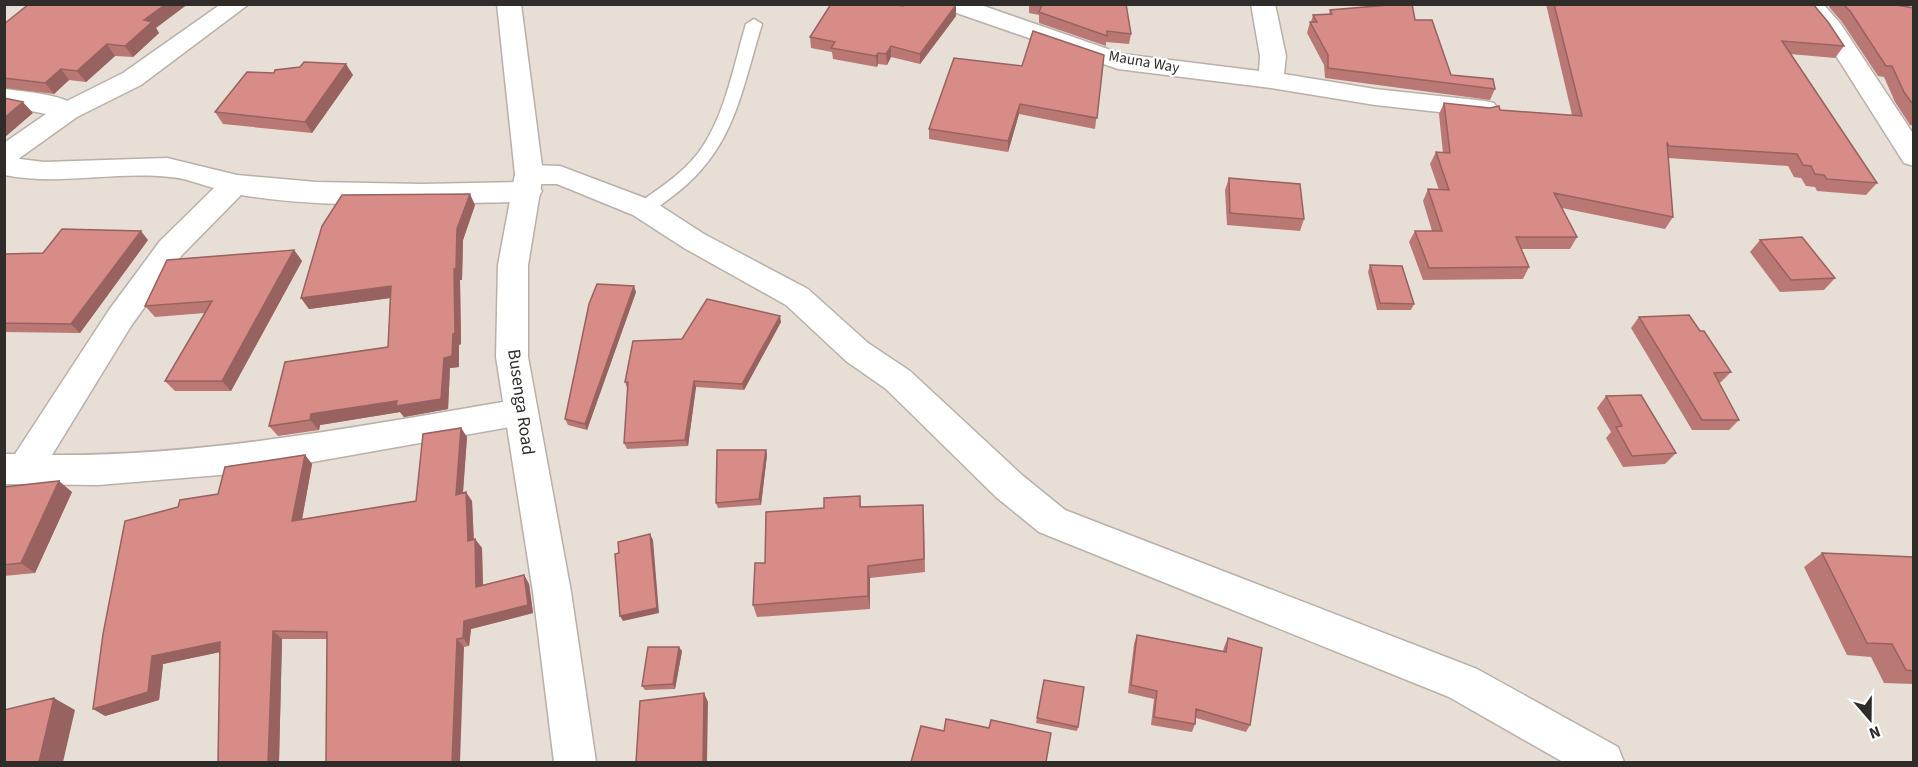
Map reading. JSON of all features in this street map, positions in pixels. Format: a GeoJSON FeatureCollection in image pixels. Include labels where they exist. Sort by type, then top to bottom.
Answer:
{"type":"FeatureCollection","features":[{"type":"Feature","properties":{"kind":"street"},"geometry":{"type":"LineString","coordinates":[[4,156],[68,111],[132,79],[237,4]]}},
{"type":"Feature","properties":{"kind":"street","name":"Busenga Road"},"geometry":{"type":"LineString","coordinates":[[509,4],[528,182],[513,265],[512,357],[552,592],[575,762]]}},
{"type":"Feature","properties":{"kind":"street","name":"Mauna Way"},"geometry":{"type":"LineString","coordinates":[[953,4],[1118,61],[1270,80],[1339,93],[1485,110]]}},
{"type":"Feature","properties":{"kind":"street"},"geometry":{"type":"LineString","coordinates":[[1263,4],[1273,56],[1270,80]]}},
{"type":"Feature","properties":{"kind":"street"},"geometry":{"type":"LineString","coordinates":[[1819,5],[1914,157]]}},
{"type":"Feature","properties":{"kind":"street"},"geometry":{"type":"LineString","coordinates":[[4,97],[53,105],[68,111]]}},
{"type":"Feature","properties":{"kind":"street"},"geometry":{"type":"LineString","coordinates":[[4,166],[35,171],[168,167],[196,171],[235,184],[338,193],[441,195],[560,175],[643,208],[694,241],[797,297],[857,352],[898,380],[1009,486],[1052,521],[1463,683],[1603,762]]}},
{"type":"Feature","properties":{"kind":"street"},"geometry":{"type":"LineString","coordinates":[[15,469],[171,248],[235,184]]}},
{"type":"Feature","properties":{"kind":"street"},"geometry":{"type":"LineString","coordinates":[[15,469],[98,470],[256,458],[521,413]]}},
{"type":"Feature","properties":{"kind":"lane"},"geometry":{"type":"LineString","coordinates":[[643,208],[661,196],[703,159],[716,139],[754,24]]}},
{"type":"Feature","properties":{"kind":"building"},"geometry":{"type":"Polygon","coordinates":[[[29,4],[166,4],[144,20],[152,22],[125,46],[107,44],[77,71],[61,69],[45,83],[4,78],[4,24],[29,4]]]}},
{"type":"Feature","properties":{"kind":"building"},"geometry":{"type":"Polygon","coordinates":[[[831,4],[956,5],[920,54],[891,46],[886,54],[878,53],[876,56],[831,48],[835,42],[810,37],[831,4]]]}},
{"type":"Feature","properties":{"kind":"building"},"geometry":{"type":"Polygon","coordinates":[[[1037,4],[1126,4],[1131,34],[1107,31],[1107,36],[1039,12],[1042,5],[1037,4]]]}},
{"type":"Feature","properties":{"kind":"building"},"geometry":{"type":"Polygon","coordinates":[[[1412,4],[1415,20],[1432,20],[1451,75],[1493,79],[1495,89],[1328,68],[1328,55],[1310,22],[1317,22],[1313,15],[1332,14],[1330,10],[1412,4]]]}},
{"type":"Feature","properties":{"kind":"building"},"geometry":{"type":"Polygon","coordinates":[[[1554,4],[1813,4],[1844,46],[1782,41],[1877,183],[1827,179],[1824,175],[1815,174],[1811,166],[1803,165],[1797,154],[1669,146],[1667,142],[1673,217],[1554,193],[1577,237],[1516,237],[1529,267],[1429,268],[1415,231],[1442,231],[1428,189],[1449,190],[1436,152],[1450,153],[1444,103],[1490,108],[1499,106],[1500,110],[1582,116],[1554,4]]]}},
{"type":"Feature","properties":{"kind":"building"},"geometry":{"type":"Polygon","coordinates":[[[1843,4],[1890,4],[1914,8],[1914,106],[1904,92],[1892,66],[1886,66],[1843,4]]]}},
{"type":"Feature","properties":{"kind":"building"},"geometry":{"type":"Polygon","coordinates":[[[1033,31],[1104,55],[1097,118],[1020,104],[1008,141],[929,129],[954,58],[1022,66],[1033,31]]]}},
{"type":"Feature","properties":{"kind":"building"},"geometry":{"type":"Polygon","coordinates":[[[304,62],[346,64],[305,122],[215,112],[247,72],[274,73],[275,70],[300,67],[304,62]]]}},
{"type":"Feature","properties":{"kind":"building"},"geometry":{"type":"Polygon","coordinates":[[[4,98],[23,102],[4,118],[4,98]]]}},
{"type":"Feature","properties":{"kind":"building"},"geometry":{"type":"Polygon","coordinates":[[[1229,178],[1300,184],[1304,219],[1230,213],[1229,178]]]}},
{"type":"Feature","properties":{"kind":"building"},"geometry":{"type":"Polygon","coordinates":[[[470,194],[457,229],[456,269],[454,269],[455,333],[453,334],[452,356],[444,358],[441,399],[396,406],[397,401],[311,414],[310,420],[269,426],[285,362],[388,347],[391,286],[301,298],[322,226],[342,195],[470,194]]]}},
{"type":"Feature","properties":{"kind":"building"},"geometry":{"type":"Polygon","coordinates":[[[62,229],[141,231],[71,324],[4,323],[4,254],[43,253],[62,229]]]}},
{"type":"Feature","properties":{"kind":"building"},"geometry":{"type":"Polygon","coordinates":[[[1802,237],[1835,278],[1791,280],[1760,240],[1802,237]]]}},
{"type":"Feature","properties":{"kind":"building"},"geometry":{"type":"Polygon","coordinates":[[[294,250],[222,381],[165,381],[212,301],[145,306],[167,260],[294,250]]]}},
{"type":"Feature","properties":{"kind":"building"},"geometry":{"type":"Polygon","coordinates":[[[1370,265],[1402,266],[1414,304],[1380,303],[1370,265]]]}},
{"type":"Feature","properties":{"kind":"building"},"geometry":{"type":"Polygon","coordinates":[[[597,284],[634,286],[585,424],[565,419],[589,304],[597,284]]]}},
{"type":"Feature","properties":{"kind":"building"},"geometry":{"type":"Polygon","coordinates":[[[707,299],[780,316],[742,384],[694,381],[685,440],[624,443],[628,382],[625,382],[633,341],[682,339],[707,299]]]}},
{"type":"Feature","properties":{"kind":"building"},"geometry":{"type":"Polygon","coordinates":[[[1689,315],[1700,331],[1704,331],[1731,372],[1714,373],[1739,420],[1702,420],[1639,317],[1689,315]]]}},
{"type":"Feature","properties":{"kind":"building"},"geometry":{"type":"Polygon","coordinates":[[[1641,395],[1676,453],[1632,456],[1616,427],[1622,426],[1606,396],[1641,395]]]}},
{"type":"Feature","properties":{"kind":"building"},"geometry":{"type":"Polygon","coordinates":[[[461,428],[456,495],[466,492],[468,541],[475,539],[476,587],[524,575],[528,605],[464,621],[463,638],[457,639],[452,762],[326,762],[327,632],[273,631],[268,762],[218,762],[220,642],[152,656],[148,692],[93,709],[103,634],[125,521],[178,507],[180,500],[218,494],[225,467],[305,455],[292,521],[416,501],[423,434],[461,428]]]}},
{"type":"Feature","properties":{"kind":"building"},"geometry":{"type":"Polygon","coordinates":[[[717,450],[766,450],[759,499],[716,503],[717,450]]]}},
{"type":"Feature","properties":{"kind":"building"},"geometry":{"type":"Polygon","coordinates":[[[59,481],[21,563],[4,565],[4,487],[59,481]]]}},
{"type":"Feature","properties":{"kind":"building"},"geometry":{"type":"Polygon","coordinates":[[[860,496],[860,507],[923,505],[924,559],[868,566],[868,596],[753,605],[755,563],[765,563],[766,512],[824,508],[824,498],[860,496]]]}},
{"type":"Feature","properties":{"kind":"building"},"geometry":{"type":"Polygon","coordinates":[[[650,534],[657,608],[620,616],[615,554],[619,553],[618,542],[650,534]]]}},
{"type":"Feature","properties":{"kind":"building"},"geometry":{"type":"Polygon","coordinates":[[[1822,553],[1914,557],[1914,671],[1906,670],[1892,644],[1867,643],[1822,553]]]}},
{"type":"Feature","properties":{"kind":"building"},"geometry":{"type":"Polygon","coordinates":[[[1137,635],[1226,652],[1228,638],[1262,648],[1250,725],[1196,709],[1195,724],[1154,717],[1157,691],[1131,685],[1137,635]]]}},
{"type":"Feature","properties":{"kind":"building"},"geometry":{"type":"Polygon","coordinates":[[[648,647],[679,647],[673,684],[642,686],[648,647]]]}},
{"type":"Feature","properties":{"kind":"building"},"geometry":{"type":"Polygon","coordinates":[[[1044,680],[1084,687],[1078,727],[1037,718],[1044,680]]]}},
{"type":"Feature","properties":{"kind":"building"},"geometry":{"type":"Polygon","coordinates":[[[704,693],[703,762],[636,762],[640,701],[704,693]]]}},
{"type":"Feature","properties":{"kind":"building"},"geometry":{"type":"Polygon","coordinates":[[[54,698],[39,762],[4,762],[4,710],[54,698]]]}},
{"type":"Feature","properties":{"kind":"building"},"geometry":{"type":"Polygon","coordinates":[[[946,719],[989,728],[991,720],[1051,733],[1046,762],[911,762],[921,726],[944,731],[946,719]]]}}]}
